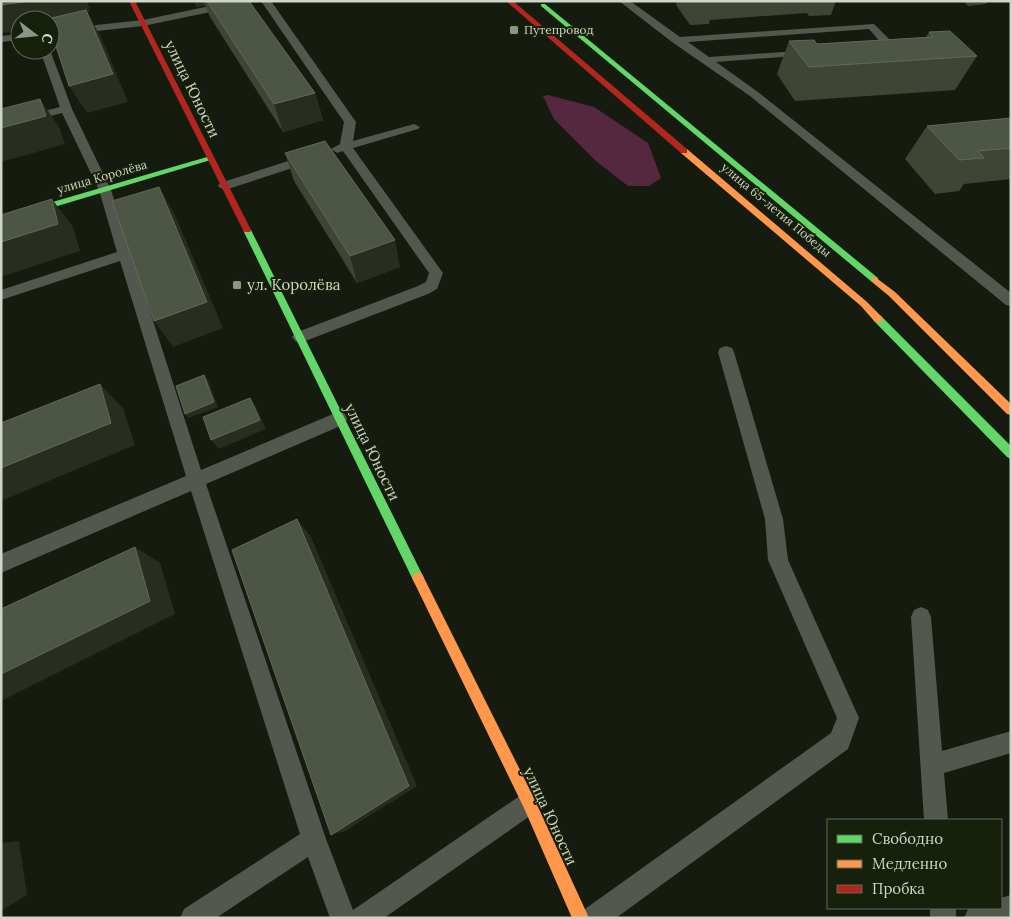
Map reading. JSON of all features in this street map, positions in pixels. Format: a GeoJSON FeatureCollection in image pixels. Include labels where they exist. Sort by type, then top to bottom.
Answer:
{"type":"FeatureCollection","features":[{"type":"Feature","properties":{"kind":"main road","name":"улица Юности"},"geometry":{"type":"LineString","coordinates":[[132,1],[300,337],[529,803],[581,918]]}},
{"type":"Feature","properties":{"kind":"main road","name":"улица 65-летия Победы"},"geometry":{"type":"LineString","coordinates":[[509,1],[864,304],[1011,454]]}},
{"type":"Feature","properties":{"kind":"main road","name":"улица 65-летия Победы"},"geometry":{"type":"LineString","coordinates":[[538,1],[892,294],[1011,411]]}},
{"type":"Feature","properties":{"kind":"main road","name":"улица Королёва"},"geometry":{"type":"LineString","coordinates":[[1,220],[210,160]]}},
{"type":"Feature","properties":{"kind":"lane"},"geometry":{"type":"LineString","coordinates":[[60,32],[143,23],[249,1]]}},
{"type":"Feature","properties":{"kind":"lane"},"geometry":{"type":"LineString","coordinates":[[266,1],[350,122],[346,146],[436,273],[432,285],[423,290],[300,337]]}},
{"type":"Feature","properties":{"kind":"lane"},"geometry":{"type":"LineString","coordinates":[[624,1],[754,94],[1011,301]]}},
{"type":"Feature","properties":{"kind":"lane"},"geometry":{"type":"LineString","coordinates":[[676,40],[871,26],[890,46],[871,48]]}},
{"type":"Feature","properties":{"kind":"lane"},"geometry":{"type":"LineString","coordinates":[[706,60],[822,51]]}},
{"type":"Feature","properties":{"kind":"lane"},"geometry":{"type":"LineString","coordinates":[[49,60],[66,109],[105,190],[197,481],[314,839],[343,918]]}},
{"type":"Feature","properties":{"kind":"lane"},"geometry":{"type":"LineString","coordinates":[[1,126],[66,109]]}},
{"type":"Feature","properties":{"kind":"lane"},"geometry":{"type":"LineString","coordinates":[[224,186],[346,146],[414,127]]}},
{"type":"Feature","properties":{"kind":"lane"},"geometry":{"type":"LineString","coordinates":[[1,295],[125,254]]}},
{"type":"Feature","properties":{"kind":"lane"},"geometry":{"type":"LineString","coordinates":[[594,918],[840,741],[848,718],[778,560],[774,519],[726,352]]}},
{"type":"Feature","properties":{"kind":"lane"},"geometry":{"type":"LineString","coordinates":[[1,564],[339,419]]}},
{"type":"Feature","properties":{"kind":"lane"},"geometry":{"type":"LineString","coordinates":[[921,617],[936,819]]}},
{"type":"Feature","properties":{"kind":"lane"},"geometry":{"type":"LineString","coordinates":[[932,765],[1011,742]]}},
{"type":"Feature","properties":{"kind":"lane"},"geometry":{"type":"LineString","coordinates":[[362,918],[529,803]]}},
{"type":"Feature","properties":{"kind":"lane"},"geometry":{"type":"LineString","coordinates":[[193,918],[314,839]]}},
{"type":"Feature","properties":{"kind":"lane"},"geometry":{"type":"LineString","coordinates":[[977,918],[1011,908]]}},
{"type":"Feature","properties":{"kind":"shaded area"},"geometry":{"type":"Polygon","coordinates":[[[548,95],[594,107],[648,143],[661,178],[649,186],[628,186],[596,161],[554,119],[543,96],[548,95]]]}},
{"type":"Feature","properties":{"kind":"building"},"geometry":{"type":"Polygon","coordinates":[[[1,1],[31,1],[1,5],[1,1]]]}},
{"type":"Feature","properties":{"kind":"building"},"geometry":{"type":"Polygon","coordinates":[[[207,1],[249,1],[315,93],[274,104],[207,1]]]}},
{"type":"Feature","properties":{"kind":"building"},"geometry":{"type":"Polygon","coordinates":[[[86,10],[113,74],[69,86],[60,59],[60,16],[86,10]]]}},
{"type":"Feature","properties":{"kind":"building"},"geometry":{"type":"Polygon","coordinates":[[[950,31],[977,56],[809,67],[789,41],[814,40],[817,44],[933,37],[929,32],[950,31]]]}},
{"type":"Feature","properties":{"kind":"building"},"geometry":{"type":"Polygon","coordinates":[[[40,99],[46,116],[1,128],[1,109],[40,99]]]}},
{"type":"Feature","properties":{"kind":"building"},"geometry":{"type":"Polygon","coordinates":[[[1011,118],[1011,148],[978,151],[984,158],[959,160],[927,126],[1011,118]]]}},
{"type":"Feature","properties":{"kind":"building"},"geometry":{"type":"Polygon","coordinates":[[[325,141],[395,240],[350,256],[285,153],[325,141]]]}},
{"type":"Feature","properties":{"kind":"building"},"geometry":{"type":"Polygon","coordinates":[[[159,187],[207,302],[154,321],[112,201],[159,187]]]}},
{"type":"Feature","properties":{"kind":"building"},"geometry":{"type":"Polygon","coordinates":[[[52,199],[58,224],[1,242],[1,215],[52,199]]]}},
{"type":"Feature","properties":{"kind":"building"},"geometry":{"type":"Polygon","coordinates":[[[204,375],[214,402],[185,414],[176,386],[204,375]]]}},
{"type":"Feature","properties":{"kind":"building"},"geometry":{"type":"Polygon","coordinates":[[[100,384],[111,423],[1,468],[1,423],[100,384]]]}},
{"type":"Feature","properties":{"kind":"building"},"geometry":{"type":"Polygon","coordinates":[[[250,398],[260,420],[211,440],[203,417],[250,398]]]}},
{"type":"Feature","properties":{"kind":"building"},"geometry":{"type":"Polygon","coordinates":[[[297,519],[409,786],[331,835],[232,550],[297,519]]]}},
{"type":"Feature","properties":{"kind":"building"},"geometry":{"type":"Polygon","coordinates":[[[135,547],[150,601],[1,674],[1,609],[135,547]]]}},
{"type":"Feature","properties":{"kind":"traffic: fast"},"geometry":{"type":"LineString","coordinates":[[543,5],[875,280]]}},
{"type":"Feature","properties":{"kind":"traffic: fast"},"geometry":{"type":"LineString","coordinates":[[1,220],[210,159]]}},
{"type":"Feature","properties":{"kind":"traffic: fast"},"geometry":{"type":"LineString","coordinates":[[247,230],[418,578]]}},
{"type":"Feature","properties":{"kind":"traffic: fast"},"geometry":{"type":"LineString","coordinates":[[878,319],[1011,454]]}},
{"type":"Feature","properties":{"kind":"traffic: slow"},"geometry":{"type":"LineString","coordinates":[[684,151],[864,304],[878,319]]}},
{"type":"Feature","properties":{"kind":"traffic: slow"},"geometry":{"type":"LineString","coordinates":[[875,280],[892,294],[1011,411]]}},
{"type":"Feature","properties":{"kind":"traffic: slow"},"geometry":{"type":"LineString","coordinates":[[418,578],[529,803],[581,918]]}},
{"type":"Feature","properties":{"kind":"traffic: jam"},"geometry":{"type":"LineString","coordinates":[[132,1],[247,230]]}},
{"type":"Feature","properties":{"kind":"traffic: jam"},"geometry":{"type":"LineString","coordinates":[[509,1],[684,151]]}},
{"type":"Feature","properties":{"kind":"place","name":"Путепровод"},"geometry":{"type":"Point","coordinates":[514,30]}},
{"type":"Feature","properties":{"kind":"place","name":"ул. Королёва"},"geometry":{"type":"Point","coordinates":[237,285]}}]}
